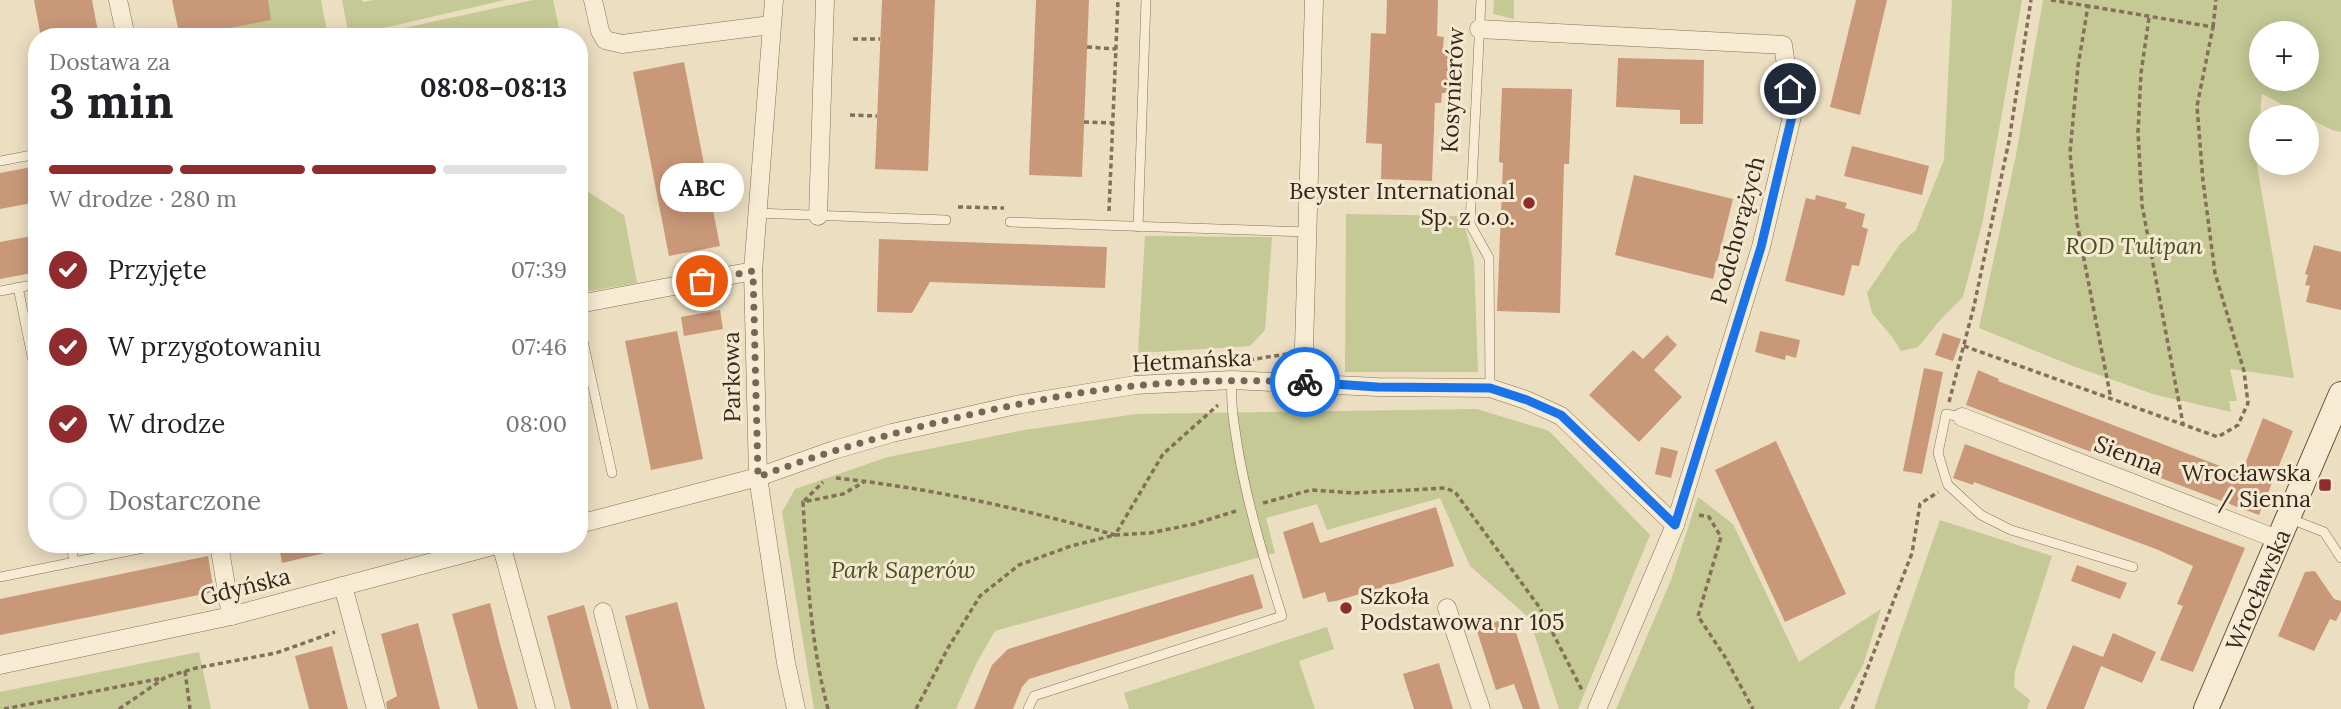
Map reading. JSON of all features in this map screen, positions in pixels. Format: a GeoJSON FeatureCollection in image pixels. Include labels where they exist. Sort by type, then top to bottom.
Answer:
{"type":"FeatureCollection","features":[{"type":"Feature","properties":{"kind":"main road","name":"Wrocławska"},"geometry":{"type":"LineString","coordinates":[[2206,709],[2341,394]]}},
{"type":"Feature","properties":{"kind":"street"},"geometry":{"type":"LineString","coordinates":[[118,0],[124,28]]}},
{"type":"Feature","properties":{"kind":"street"},"geometry":{"type":"LineString","coordinates":[[593,0],[600,31],[605,40],[622,44],[771,25]]}},
{"type":"Feature","properties":{"kind":"street","name":"Parkowa"},"geometry":{"type":"LineString","coordinates":[[774,0],[753,271],[758,477],[786,663],[796,709]]}},
{"type":"Feature","properties":{"kind":"street"},"geometry":{"type":"LineString","coordinates":[[818,216],[825,0]]}},
{"type":"Feature","properties":{"kind":"street"},"geometry":{"type":"LineString","coordinates":[[1303,382],[1314,0]]}},
{"type":"Feature","properties":{"kind":"street","name":"Podchorążych"},"geometry":{"type":"LineString","coordinates":[[1479,29],[1783,45],[1793,112],[1761,247],[1677,519],[1592,704]]}},
{"type":"Feature","properties":{"kind":"street"},"geometry":{"type":"LineString","coordinates":[[588,302],[753,271]]}},
{"type":"Feature","properties":{"kind":"street","name":"Hetmańska"},"geometry":{"type":"LineString","coordinates":[[758,477],[892,433],[1044,399],[1135,386],[1231,387],[1303,382],[1377,387],[1490,388],[1561,415],[1677,519]]}},
{"type":"Feature","properties":{"kind":"street","name":"Sienna"},"geometry":{"type":"LineString","coordinates":[[1954,416],[2282,528]]}},
{"type":"Feature","properties":{"kind":"street"},"geometry":{"type":"LineString","coordinates":[[588,522],[758,477]]}},
{"type":"Feature","properties":{"kind":"street"},"geometry":{"type":"LineString","coordinates":[[220,553],[230,616]]}},
{"type":"Feature","properties":{"kind":"street","name":"Gdyńska"},"geometry":{"type":"LineString","coordinates":[[0,665],[230,616],[467,553]]}},
{"type":"Feature","properties":{"kind":"street"},"geometry":{"type":"LineString","coordinates":[[503,553],[546,709]]}},
{"type":"Feature","properties":{"kind":"street"},"geometry":{"type":"LineString","coordinates":[[343,586],[376,709]]}},
{"type":"Feature","properties":{"kind":"street"},"geometry":{"type":"LineString","coordinates":[[1447,608],[1481,709]]}},
{"type":"Feature","properties":{"kind":"street"},"geometry":{"type":"LineString","coordinates":[[603,612],[628,709]]}},
{"type":"Feature","properties":{"kind":"lane"},"geometry":{"type":"LineString","coordinates":[[1138,227],[1146,0]]}},
{"type":"Feature","properties":{"kind":"lane","name":"Kosynierów"},"geometry":{"type":"LineString","coordinates":[[1481,0],[1470,224],[1489,258],[1490,388]]}},
{"type":"Feature","properties":{"kind":"lane"},"geometry":{"type":"LineString","coordinates":[[0,161],[28,156]]}},
{"type":"Feature","properties":{"kind":"lane"},"geometry":{"type":"LineString","coordinates":[[757,213],[946,220]]}},
{"type":"Feature","properties":{"kind":"lane"},"geometry":{"type":"LineString","coordinates":[[1010,222],[1307,232]]}},
{"type":"Feature","properties":{"kind":"lane"},"geometry":{"type":"LineString","coordinates":[[0,291],[28,285]]}},
{"type":"Feature","properties":{"kind":"lane"},"geometry":{"type":"LineString","coordinates":[[18,287],[28,336]]}},
{"type":"Feature","properties":{"kind":"lane"},"geometry":{"type":"LineString","coordinates":[[588,364],[612,473]]}},
{"type":"Feature","properties":{"kind":"lane"},"geometry":{"type":"LineString","coordinates":[[1028,709],[1034,696],[1282,616],[1256,535],[1235,428],[1231,387]]}},
{"type":"Feature","properties":{"kind":"lane"},"geometry":{"type":"LineString","coordinates":[[1954,416],[1938,453],[1948,485],[1981,515],[2011,530],[2133,567]]}},
{"type":"Feature","properties":{"kind":"lane"},"geometry":{"type":"LineString","coordinates":[[2282,528],[2324,533],[2341,558]]}},
{"type":"Feature","properties":{"kind":"lane"},"geometry":{"type":"LineString","coordinates":[[72,553],[74,562]]}},
{"type":"Feature","properties":{"kind":"lane"},"geometry":{"type":"LineString","coordinates":[[0,577],[118,553]]}},
{"type":"Feature","properties":{"kind":"path"},"geometry":{"type":"LineString","coordinates":[[1109,212],[1118,0]]}},
{"type":"Feature","properties":{"kind":"path"},"geometry":{"type":"LineString","coordinates":[[1954,416],[1964,346],[2009,141],[2031,0]]}},
{"type":"Feature","properties":{"kind":"path"},"geometry":{"type":"LineString","coordinates":[[2051,0],[2213,27]]}},
{"type":"Feature","properties":{"kind":"path"},"geometry":{"type":"LineString","coordinates":[[1964,346],[2218,437],[2238,425],[2248,403],[2244,371],[2216,273],[2203,181],[2197,106],[2216,0]]}},
{"type":"Feature","properties":{"kind":"path"},"geometry":{"type":"LineString","coordinates":[[2088,6],[2078,66],[2070,153],[2077,223],[2111,399]]}},
{"type":"Feature","properties":{"kind":"path"},"geometry":{"type":"LineString","coordinates":[[2149,17],[2140,85],[2138,132],[2142,205],[2183,424]]}},
{"type":"Feature","properties":{"kind":"path"},"geometry":{"type":"LineString","coordinates":[[853,38],[880,39]]}},
{"type":"Feature","properties":{"kind":"path"},"geometry":{"type":"LineString","coordinates":[[1087,47],[1116,49]]}},
{"type":"Feature","properties":{"kind":"path"},"geometry":{"type":"LineString","coordinates":[[850,115],[877,116]]}},
{"type":"Feature","properties":{"kind":"path"},"geometry":{"type":"LineString","coordinates":[[1084,122],[1113,123]]}},
{"type":"Feature","properties":{"kind":"path"},"geometry":{"type":"LineString","coordinates":[[958,207],[1017,209]]}},
{"type":"Feature","properties":{"kind":"path"},"geometry":{"type":"LineString","coordinates":[[1248,360],[1304,353]]}},
{"type":"Feature","properties":{"kind":"path"},"geometry":{"type":"LineString","coordinates":[[1115,535],[1163,454],[1231,387]]}},
{"type":"Feature","properties":{"kind":"path"},"geometry":{"type":"LineString","coordinates":[[836,478],[1050,516],[1115,535]]}},
{"type":"Feature","properties":{"kind":"path"},"geometry":{"type":"LineString","coordinates":[[803,502],[843,494],[864,481]]}},
{"type":"Feature","properties":{"kind":"path"},"geometry":{"type":"LineString","coordinates":[[823,482],[803,502],[818,671],[828,709]]}},
{"type":"Feature","properties":{"kind":"path"},"geometry":{"type":"LineString","coordinates":[[1852,709],[1912,553],[1920,504],[1948,485]]}},
{"type":"Feature","properties":{"kind":"path"},"geometry":{"type":"LineString","coordinates":[[916,709],[948,648],[980,596],[1019,565],[1115,535],[1150,533],[1194,524],[1311,490],[1355,493],[1445,488],[1455,492],[1540,608],[1571,672],[1592,704]]}},
{"type":"Feature","properties":{"kind":"path"},"geometry":{"type":"LineString","coordinates":[[1677,519],[1709,517],[1721,537],[1698,616],[1726,657],[1753,709]]}},
{"type":"Feature","properties":{"kind":"path"},"geometry":{"type":"LineString","coordinates":[[4,709],[276,653],[354,626]]}},
{"type":"Feature","properties":{"kind":"path"},"geometry":{"type":"LineString","coordinates":[[185,671],[190,709]]}},
{"type":"Feature","properties":{"kind":"path"},"geometry":{"type":"LineString","coordinates":[[119,709],[165,677]]}},
{"type":"Feature","properties":{"kind":"green space"},"geometry":{"type":"Polygon","coordinates":[[[218,0],[321,0],[326,28],[223,28],[218,0]]]}},
{"type":"Feature","properties":{"kind":"green space"},"geometry":{"type":"Polygon","coordinates":[[[342,0],[505,0],[383,28],[347,28],[342,0]]]}},
{"type":"Feature","properties":{"kind":"green space"},"geometry":{"type":"Polygon","coordinates":[[[533,0],[553,0],[559,28],[404,28],[533,0]]]}},
{"type":"Feature","properties":{"kind":"green space"},"geometry":{"type":"Polygon","coordinates":[[[1494,0],[1514,0],[1514,19],[1493,14],[1494,0]]]}},
{"type":"Feature","properties":{"kind":"green space"},"geometry":{"type":"Polygon","coordinates":[[[1952,0],[2022,0],[1983,220],[1963,297],[1918,347],[1901,351],[1872,313],[1867,293],[1900,244],[1916,230],[1944,160],[1952,0]]]}},
{"type":"Feature","properties":{"kind":"green space","name":"ROD Tulipan"},"geometry":{"type":"Polygon","coordinates":[[[2043,0],[2341,0],[2341,132],[2319,123],[2319,105],[2283,105],[2262,94],[2261,105],[2249,105],[2249,175],[2259,175],[2294,378],[2230,369],[2237,401],[2229,401],[2231,412],[2156,395],[2070,365],[1979,328],[2016,155],[2043,0]]]}},
{"type":"Feature","properties":{"kind":"green space"},"geometry":{"type":"Polygon","coordinates":[[[588,192],[624,215],[637,283],[588,291],[588,192]]]}},
{"type":"Feature","properties":{"kind":"green space"},"geometry":{"type":"Polygon","coordinates":[[[1346,214],[1462,216],[1474,261],[1478,372],[1345,372],[1346,214]]]}},
{"type":"Feature","properties":{"kind":"green space"},"geometry":{"type":"Polygon","coordinates":[[[1145,236],[1272,237],[1265,330],[1250,346],[1138,353],[1145,236]]]}},
{"type":"Feature","properties":{"kind":"green space","name":"Park Saperów"},"geometry":{"type":"Polygon","coordinates":[[[1477,409],[1549,431],[1650,535],[1578,709],[1559,709],[1529,618],[1470,566],[1440,498],[1327,530],[1317,504],[1266,518],[1275,553],[995,631],[977,662],[956,709],[814,709],[782,512],[795,489],[888,457],[1024,430],[1137,414],[1477,409]]]}},
{"type":"Feature","properties":{"kind":"green space"},"geometry":{"type":"Polygon","coordinates":[[[1698,497],[1733,524],[1799,662],[1881,609],[1863,665],[1839,709],[1616,709],[1671,580],[1698,497]]]}},
{"type":"Feature","properties":{"kind":"green space"},"geometry":{"type":"Polygon","coordinates":[[[1940,520],[2052,556],[2015,671],[2014,687],[2030,700],[2027,709],[1874,709],[1940,520]]]}},
{"type":"Feature","properties":{"kind":"green space"},"geometry":{"type":"Polygon","coordinates":[[[1327,627],[1334,649],[1299,661],[1315,709],[1129,709],[1124,693],[1327,627]]]}},
{"type":"Feature","properties":{"kind":"green space"},"geometry":{"type":"Polygon","coordinates":[[[199,652],[211,709],[0,709],[0,692],[199,652]]]}},
{"type":"Feature","properties":{"kind":"building"},"geometry":{"type":"Polygon","coordinates":[[[34,0],[92,0],[97,28],[39,28],[34,0]]]}},
{"type":"Feature","properties":{"kind":"building"},"geometry":{"type":"Polygon","coordinates":[[[172,0],[268,0],[271,20],[229,28],[178,28],[172,0]]]}},
{"type":"Feature","properties":{"kind":"building"},"geometry":{"type":"Polygon","coordinates":[[[882,0],[935,0],[928,171],[875,169],[882,0]]]}},
{"type":"Feature","properties":{"kind":"building"},"geometry":{"type":"Polygon","coordinates":[[[1036,0],[1089,0],[1082,177],[1029,175],[1036,0]]]}},
{"type":"Feature","properties":{"kind":"building"},"geometry":{"type":"Polygon","coordinates":[[[1387,0],[1438,0],[1437,36],[1444,37],[1443,47],[1449,48],[1448,93],[1442,93],[1441,103],[1435,103],[1432,181],[1381,179],[1382,144],[1366,143],[1371,33],[1386,34],[1387,0]]]}},
{"type":"Feature","properties":{"kind":"building"},"geometry":{"type":"Polygon","coordinates":[[[1856,0],[1887,0],[1860,115],[1830,107],[1856,0]]]}},
{"type":"Feature","properties":{"kind":"building"},"geometry":{"type":"Polygon","coordinates":[[[1618,58],[1704,60],[1703,124],[1680,124],[1680,110],[1616,107],[1618,58]]]}},
{"type":"Feature","properties":{"kind":"building"},"geometry":{"type":"Polygon","coordinates":[[[684,62],[720,246],[669,256],[633,72],[684,62]]]}},
{"type":"Feature","properties":{"kind":"building"},"geometry":{"type":"Polygon","coordinates":[[[1502,88],[1572,89],[1569,164],[1564,164],[1560,313],[1497,311],[1503,163],[1499,162],[1502,88]]]}},
{"type":"Feature","properties":{"kind":"building"},"geometry":{"type":"Polygon","coordinates":[[[1852,146],[1929,166],[1922,195],[1844,176],[1852,146]]]}},
{"type":"Feature","properties":{"kind":"building"},"geometry":{"type":"Polygon","coordinates":[[[28,168],[28,204],[0,209],[0,173],[28,168]]]}},
{"type":"Feature","properties":{"kind":"building"},"geometry":{"type":"Polygon","coordinates":[[[1634,175],[1733,199],[1713,279],[1615,255],[1634,175]]]}},
{"type":"Feature","properties":{"kind":"building"},"geometry":{"type":"Polygon","coordinates":[[[1816,195],[1847,203],[1845,208],[1865,214],[1862,227],[1868,229],[1859,266],[1852,265],[1844,296],[1785,281],[1806,198],[1815,200],[1816,195]]]}},
{"type":"Feature","properties":{"kind":"building"},"geometry":{"type":"Polygon","coordinates":[[[28,237],[28,274],[0,279],[0,242],[28,237]]]}},
{"type":"Feature","properties":{"kind":"building"},"geometry":{"type":"Polygon","coordinates":[[[879,239],[1107,247],[1105,288],[930,282],[912,313],[877,312],[879,239]]]}},
{"type":"Feature","properties":{"kind":"building"},"geometry":{"type":"Polygon","coordinates":[[[2314,245],[2341,252],[2341,310],[2306,302],[2310,286],[2305,285],[2308,275],[2305,274],[2314,245]]]}},
{"type":"Feature","properties":{"kind":"building"},"geometry":{"type":"Polygon","coordinates":[[[720,310],[723,329],[684,336],[681,317],[720,310]]]}},
{"type":"Feature","properties":{"kind":"building"},"geometry":{"type":"Polygon","coordinates":[[[677,331],[703,459],[651,470],[625,341],[677,331]]]}},
{"type":"Feature","properties":{"kind":"building"},"geometry":{"type":"Polygon","coordinates":[[[1760,331],[1800,340],[1796,358],[1786,355],[1785,360],[1755,352],[1760,331]]]}},
{"type":"Feature","properties":{"kind":"building"},"geometry":{"type":"Polygon","coordinates":[[[1943,333],[1961,339],[1953,361],[1935,355],[1943,333]]]}},
{"type":"Feature","properties":{"kind":"building"},"geometry":{"type":"Polygon","coordinates":[[[1667,335],[1677,345],[1654,370],[1682,397],[1639,442],[1589,395],[1633,350],[1643,359],[1667,335]]]}},
{"type":"Feature","properties":{"kind":"building"},"geometry":{"type":"Polygon","coordinates":[[[1924,368],[1943,372],[1922,474],[1903,471],[1924,368]]]}},
{"type":"Feature","properties":{"kind":"building"},"geometry":{"type":"Polygon","coordinates":[[[1978,370],[1999,379],[1998,381],[2241,474],[2263,418],[2293,431],[2259,515],[1966,405],[1978,370]]]}},
{"type":"Feature","properties":{"kind":"building"},"geometry":{"type":"Polygon","coordinates":[[[1776,441],[1846,594],[1785,622],[1715,470],[1776,441]]]}},
{"type":"Feature","properties":{"kind":"building"},"geometry":{"type":"Polygon","coordinates":[[[1965,444],[2245,548],[2193,672],[2160,660],[2183,606],[2177,604],[2193,566],[2156,549],[1974,482],[1973,485],[1953,478],[1965,444]]]}},
{"type":"Feature","properties":{"kind":"building"},"geometry":{"type":"Polygon","coordinates":[[[1661,447],[1678,451],[1671,478],[1655,474],[1661,447]]]}},
{"type":"Feature","properties":{"kind":"building"},"geometry":{"type":"Polygon","coordinates":[[[1436,507],[1454,566],[1336,601],[1328,602],[1325,592],[1303,599],[1283,532],[1313,522],[1320,543],[1436,507]]]}},
{"type":"Feature","properties":{"kind":"building"},"geometry":{"type":"Polygon","coordinates":[[[280,553],[324,553],[282,563],[280,553]]]}},
{"type":"Feature","properties":{"kind":"building"},"geometry":{"type":"Polygon","coordinates":[[[208,556],[214,592],[0,635],[0,599],[208,556]]]}},
{"type":"Feature","properties":{"kind":"building"},"geometry":{"type":"Polygon","coordinates":[[[2077,565],[2127,583],[2120,599],[2071,581],[2077,565]]]}},
{"type":"Feature","properties":{"kind":"building"},"geometry":{"type":"Polygon","coordinates":[[[2315,571],[2334,599],[2341,601],[2341,611],[2336,621],[2330,619],[2314,651],[2278,636],[2305,572],[2315,571]]]}},
{"type":"Feature","properties":{"kind":"building"},"geometry":{"type":"Polygon","coordinates":[[[1253,574],[1263,608],[1029,679],[1022,687],[1013,709],[974,709],[992,665],[1008,649],[1253,574]]]}},
{"type":"Feature","properties":{"kind":"building"},"geometry":{"type":"Polygon","coordinates":[[[677,602],[705,709],[649,709],[625,616],[677,602]]]}},
{"type":"Feature","properties":{"kind":"building"},"geometry":{"type":"Polygon","coordinates":[[[490,603],[518,709],[478,709],[452,614],[490,603]]]}},
{"type":"Feature","properties":{"kind":"building"},"geometry":{"type":"Polygon","coordinates":[[[584,605],[612,709],[571,709],[547,616],[584,605]]]}},
{"type":"Feature","properties":{"kind":"building"},"geometry":{"type":"Polygon","coordinates":[[[1511,617],[1540,709],[1523,709],[1514,684],[1496,690],[1476,628],[1511,617]]]}},
{"type":"Feature","properties":{"kind":"building"},"geometry":{"type":"Polygon","coordinates":[[[418,623],[440,709],[387,709],[386,702],[397,696],[381,634],[418,623]]]}},
{"type":"Feature","properties":{"kind":"building"},"geometry":{"type":"Polygon","coordinates":[[[2113,633],[2156,652],[2142,683],[2101,666],[2084,709],[2046,709],[2073,645],[2103,657],[2113,633]]]}},
{"type":"Feature","properties":{"kind":"building"},"geometry":{"type":"Polygon","coordinates":[[[332,646],[348,709],[309,709],[295,656],[332,646]]]}},
{"type":"Feature","properties":{"kind":"building"},"geometry":{"type":"Polygon","coordinates":[[[1439,663],[1453,709],[1414,709],[1403,674],[1439,663]]]}},
{"type":"Feature","properties":{"kind":"way so far"},"geometry":{"type":"LineString","coordinates":[[702,281],[753,271],[758,477],[796,462],[892,433],[1044,399],[1135,386],[1231,380],[1305,382]]}},
{"type":"Feature","properties":{"kind":"place","name":"Beyster International Sp. z o.o."},"geometry":{"type":"Point","coordinates":[1529,203]}},
{"type":"Feature","properties":{"kind":"place","name":"ABC"},"geometry":{"type":"Point","coordinates":[702,281]}},
{"type":"Feature","properties":{"kind":"place","name":"Wrocławska / Sienna"},"geometry":{"type":"Point","coordinates":[2325,485]}},
{"type":"Feature","properties":{"kind":"place","name":"Szkoła Podstawowa nr 105"},"geometry":{"type":"Point","coordinates":[1346,608]}},
{"type":"Feature","properties":{"kind":"route"},"geometry":{"type":"LineString","coordinates":[[1305,382],[1377,387],[1490,388],[1527,400],[1561,415],[1675,525],[1761,247],[1793,112],[1790,89]]}}]}
